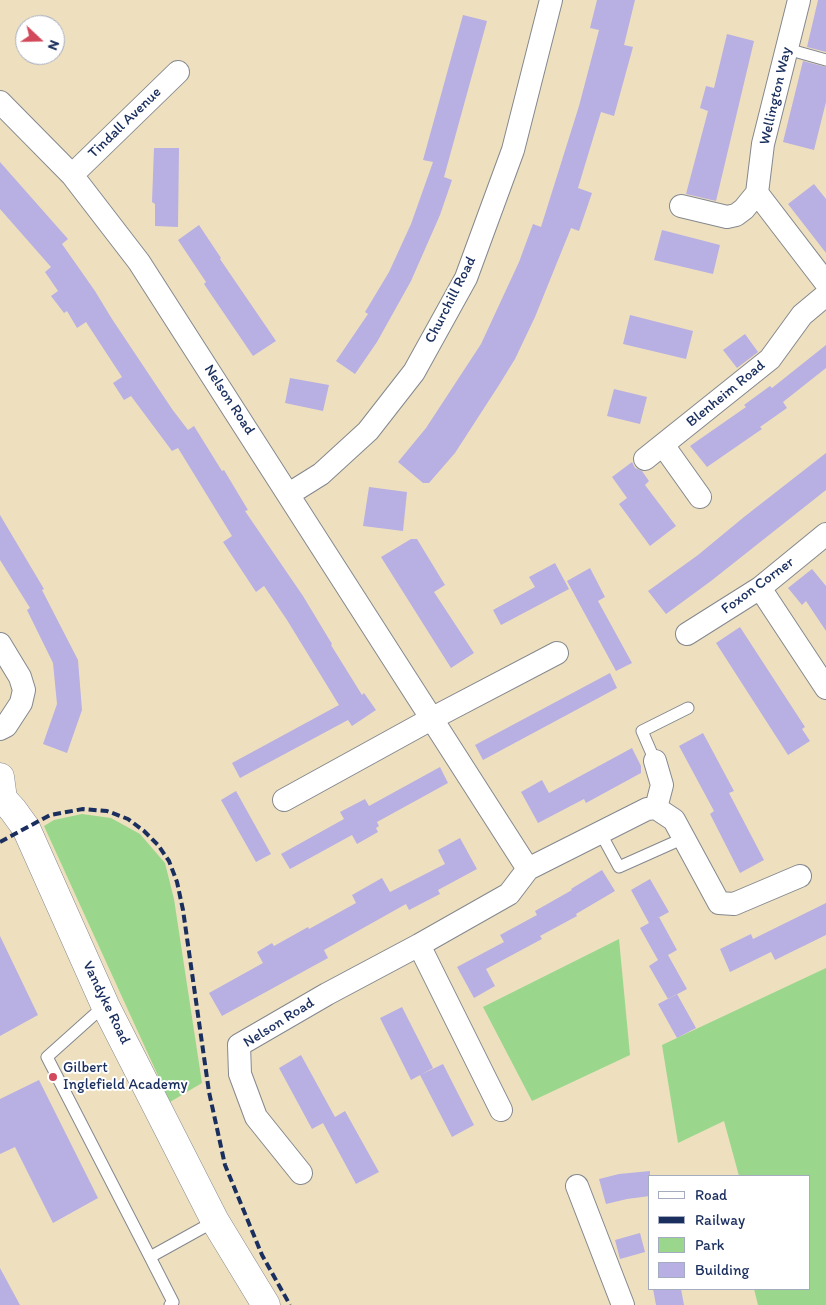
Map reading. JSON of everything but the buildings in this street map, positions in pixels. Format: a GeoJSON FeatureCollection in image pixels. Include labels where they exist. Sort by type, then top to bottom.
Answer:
{"type":"FeatureCollection","features":[{"type":"Feature","properties":{"kind":"street","name":"Churchill Road"},"geometry":{"type":"LineString","coordinates":[[289,494],[322,474],[368,431],[414,372],[466,278],[513,150],[551,0]]}},
{"type":"Feature","properties":{"kind":"street","name":"Wellington Way"},"geometry":{"type":"LineString","coordinates":[[757,193],[763,144],[799,0]]}},
{"type":"Feature","properties":{"kind":"street","name":"Tindall Avenue"},"geometry":{"type":"LineString","coordinates":[[72,175],[178,72]]}},
{"type":"Feature","properties":{"kind":"street","name":"Nelson Road"},"geometry":{"type":"LineString","coordinates":[[0,102],[72,175],[140,262],[528,869]]}},
{"type":"Feature","properties":{"kind":"street"},"geometry":{"type":"LineString","coordinates":[[681,206],[727,217],[740,212],[757,193],[826,283]]}},
{"type":"Feature","properties":{"kind":"street","name":"Blenheim Road"},"geometry":{"type":"LineString","coordinates":[[645,459],[770,359],[802,315],[826,295]]}},
{"type":"Feature","properties":{"kind":"street"},"geometry":{"type":"LineString","coordinates":[[663,445],[700,497]]}},
{"type":"Feature","properties":{"kind":"street","name":"Foxon Corner"},"geometry":{"type":"LineString","coordinates":[[687,634],[760,588],[826,534]]}},
{"type":"Feature","properties":{"kind":"street"},"geometry":{"type":"LineString","coordinates":[[760,588],[826,688]]}},
{"type":"Feature","properties":{"kind":"street"},"geometry":{"type":"LineString","coordinates":[[0,644],[20,677],[24,690],[20,703],[6,726],[0,729]]}},
{"type":"Feature","properties":{"kind":"street"},"geometry":{"type":"LineString","coordinates":[[284,800],[433,718],[557,653]]}},
{"type":"Feature","properties":{"kind":"street"},"geometry":{"type":"LineString","coordinates":[[655,761],[662,785],[656,808],[674,820],[719,903],[734,904],[800,876]]}},
{"type":"Feature","properties":{"kind":"street","name":"Vandyke Road"},"geometry":{"type":"LineString","coordinates":[[1,793],[26,828],[105,1005],[215,1221],[266,1305]]}},
{"type":"Feature","properties":{"kind":"street","name":"Nelson Road"},"geometry":{"type":"LineString","coordinates":[[301,1173],[256,1118],[240,1074],[239,1045],[508,894],[528,869],[647,809],[656,808]]}},
{"type":"Feature","properties":{"kind":"street"},"geometry":{"type":"LineString","coordinates":[[419,945],[501,1110]]}},
{"type":"Feature","properties":{"kind":"street"},"geometry":{"type":"LineString","coordinates":[[577,1186],[623,1305]]}},
{"type":"Feature","properties":{"kind":"lane"},"geometry":{"type":"LineString","coordinates":[[787,49],[826,60]]}},
{"type":"Feature","properties":{"kind":"lane"},"geometry":{"type":"LineString","coordinates":[[655,761],[642,731],[688,708]]}},
{"type":"Feature","properties":{"kind":"lane"},"geometry":{"type":"LineString","coordinates":[[600,832],[619,867],[684,838]]}},
{"type":"Feature","properties":{"kind":"lane"},"geometry":{"type":"LineString","coordinates":[[105,1005],[47,1057],[173,1302],[170,1305]]}},
{"type":"Feature","properties":{"kind":"lane"},"geometry":{"type":"LineString","coordinates":[[150,1257],[215,1221]]}},
{"type":"Feature","properties":{"kind":"green space"},"geometry":{"type":"Polygon","coordinates":[[[82,814],[111,818],[140,834],[165,863],[174,899],[202,1083],[170,1102],[44,826],[54,820],[82,814]]]}},
{"type":"Feature","properties":{"kind":"green space"},"geometry":{"type":"Polygon","coordinates":[[[619,939],[630,1055],[532,1101],[483,1007],[619,939]]]}},
{"type":"Feature","properties":{"kind":"green space"},"geometry":{"type":"Polygon","coordinates":[[[826,968],[826,1305],[758,1305],[754,1290],[811,1290],[811,1175],[739,1175],[724,1121],[678,1143],[662,1045],[826,968]]]}},
{"type":"Feature","properties":{"kind":"railway"},"geometry":{"type":"LineString","coordinates":[[0,842],[50,815],[83,809],[107,811],[128,819],[144,831],[158,845],[169,861],[177,882],[183,910],[209,1092],[225,1165],[262,1255],[290,1305]]}},
{"type":"Feature","properties":{"kind":"place","name":"Gilbert Inglefield Academy"},"geometry":{"type":"Point","coordinates":[53,1077]}}]}
